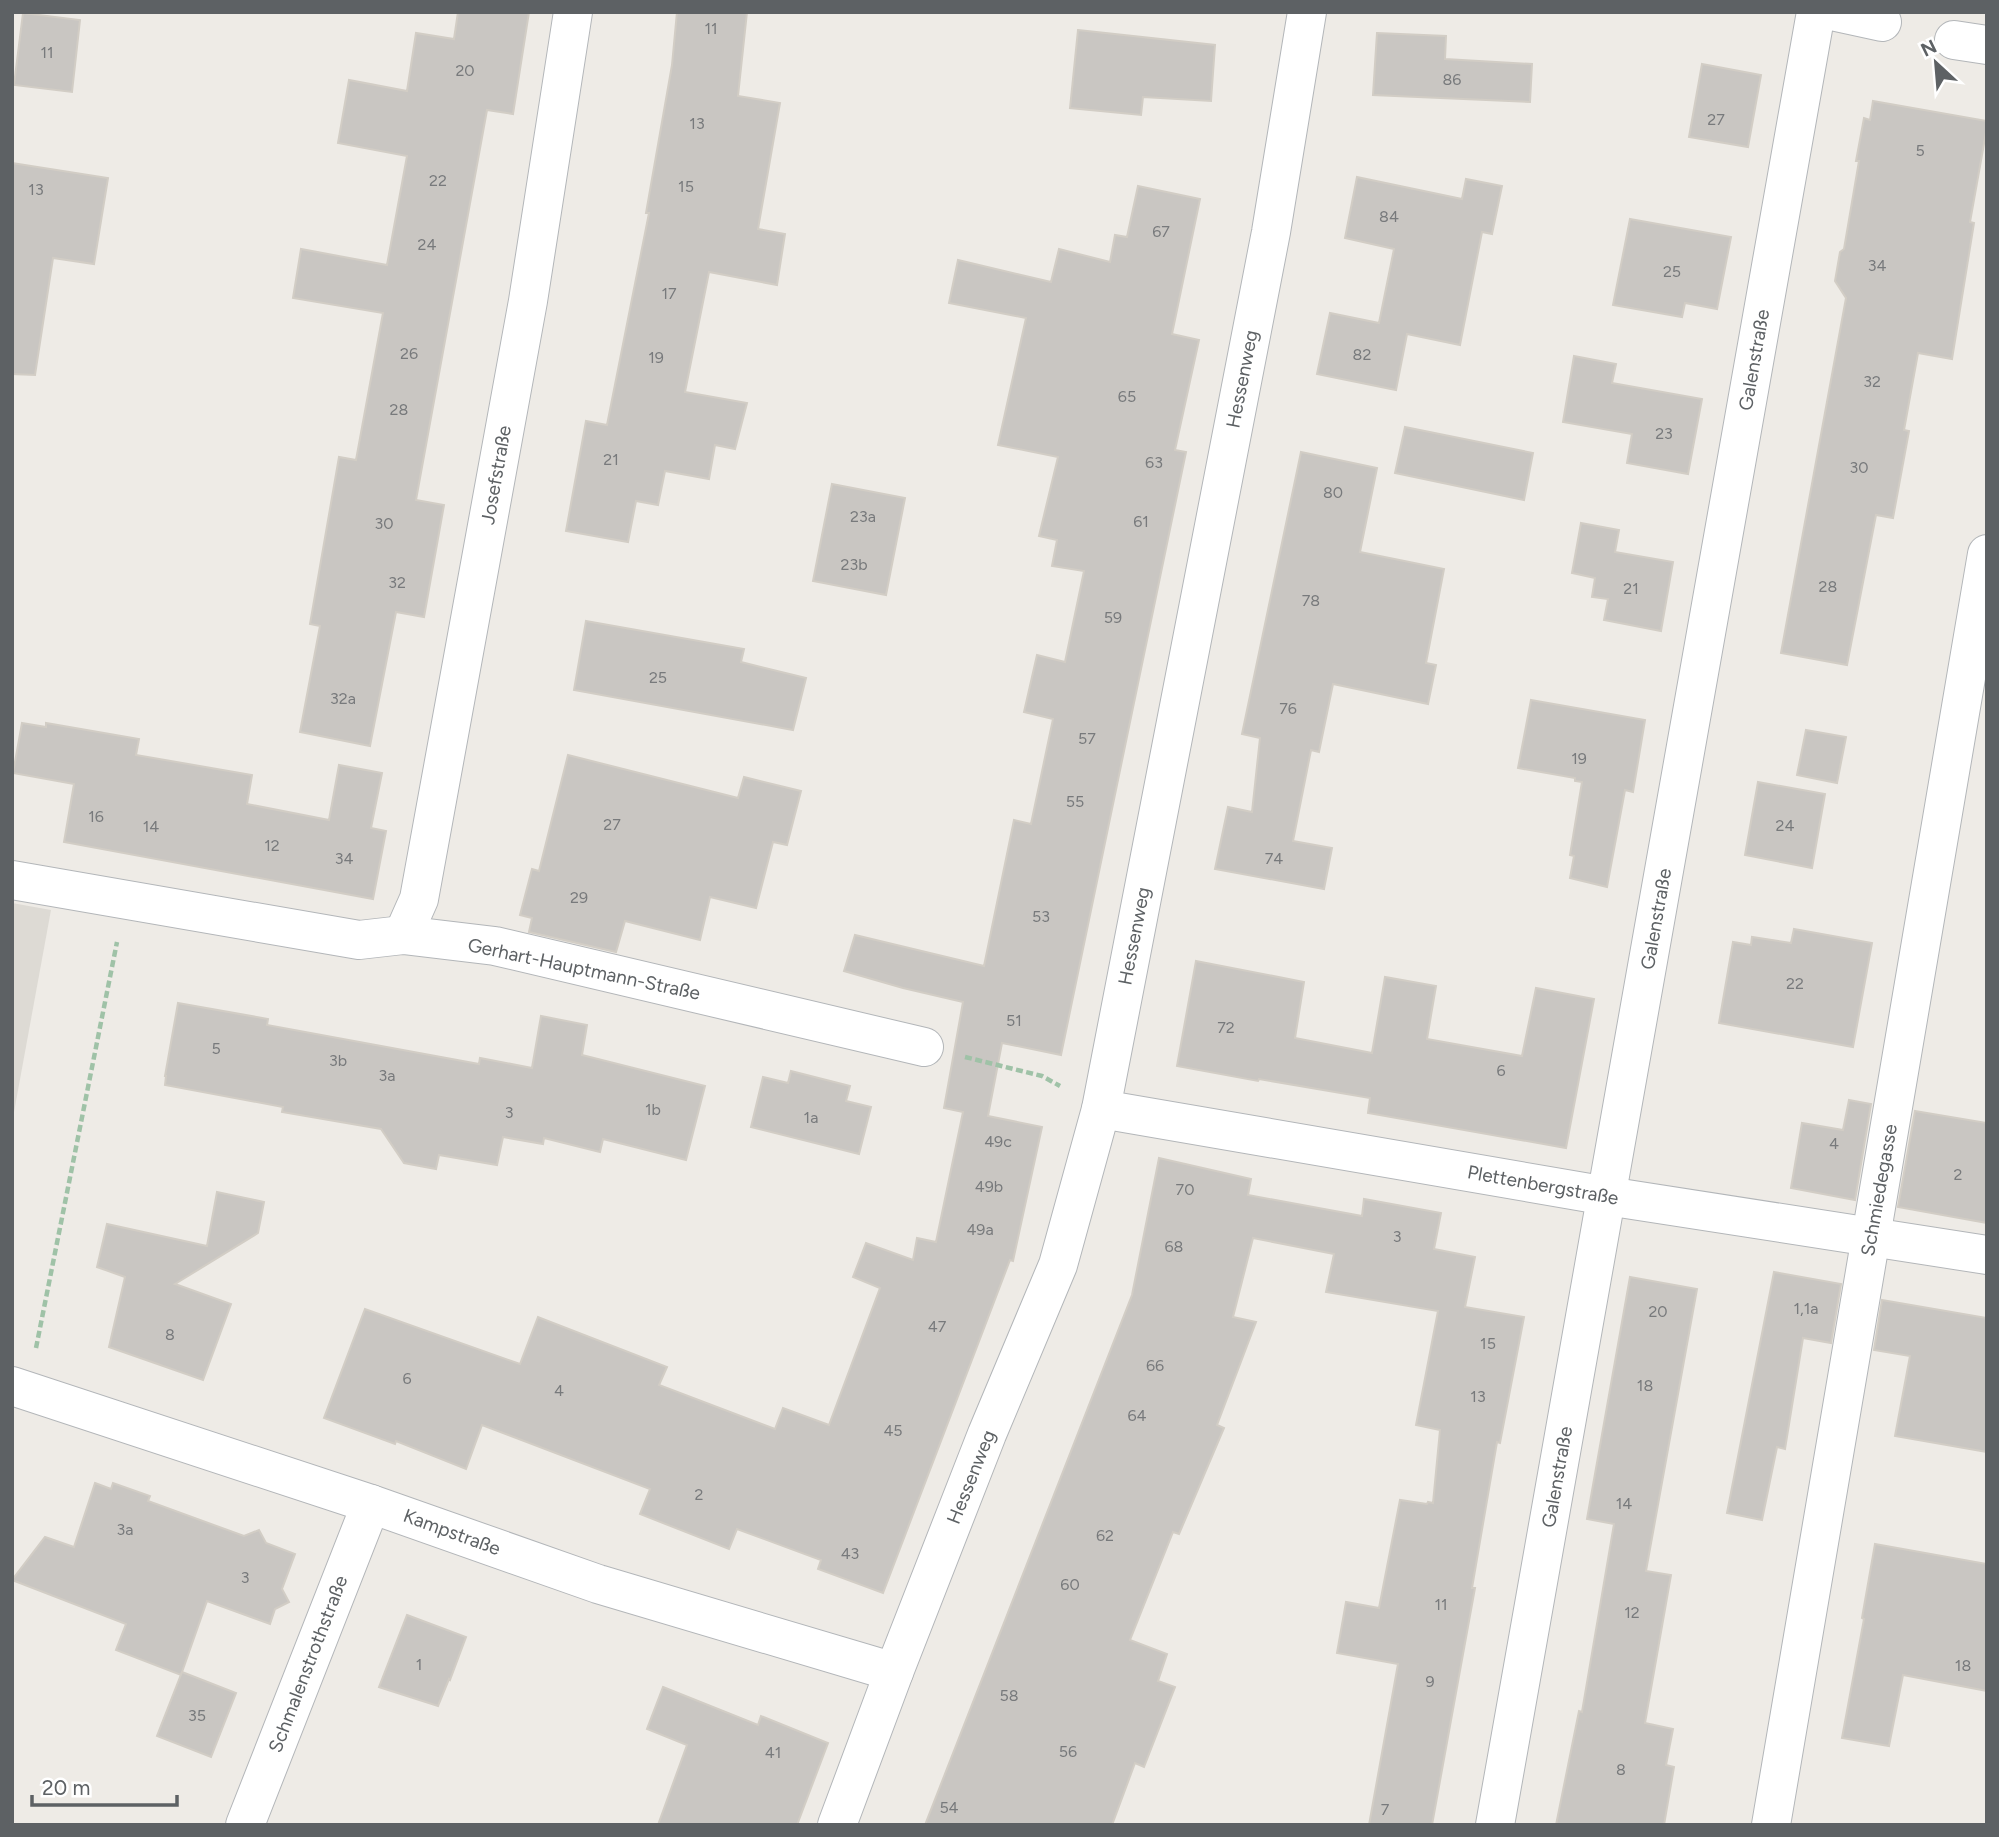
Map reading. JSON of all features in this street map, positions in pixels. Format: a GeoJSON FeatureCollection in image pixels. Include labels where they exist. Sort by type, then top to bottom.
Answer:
{"type":"FeatureCollection","features":[{"type":"Feature","properties":{"kind":"street","name":"Josefstraße"},"geometry":{"type":"LineString","coordinates":[[403,935],[419,899],[422,885],[528,302],[573,12]]}},
{"type":"Feature","properties":{"kind":"street","name":"Hessenweg"},"geometry":{"type":"LineString","coordinates":[[837,1825],[982,1446],[1059,1265],[1101,1109],[1271,232],[1307,12]]}},
{"type":"Feature","properties":{"kind":"street","name":"Galenstraße"},"geometry":{"type":"LineString","coordinates":[[1495,1825],[1816,12]]}},
{"type":"Feature","properties":{"kind":"street"},"geometry":{"type":"LineString","coordinates":[[1836,12],[1882,22]]}},
{"type":"Feature","properties":{"kind":"street","name":"Schmiedegasse"},"geometry":{"type":"LineString","coordinates":[[1771,1825],[1987,554]]}},
{"type":"Feature","properties":{"kind":"street","name":"Gerhart-Hauptmann-Straße"},"geometry":{"type":"LineString","coordinates":[[12,880],[359,940],[403,935],[495,946],[924,1047]]}},
{"type":"Feature","properties":{"kind":"street","name":"Plettenbergstraße"},"geometry":{"type":"LineString","coordinates":[[1101,1109],[1607,1196],[1987,1255]]}},
{"type":"Feature","properties":{"kind":"street","name":"Kampstraße"},"geometry":{"type":"LineString","coordinates":[[20,1388],[371,1504],[598,1584],[894,1672]]}},
{"type":"Feature","properties":{"kind":"street","name":"Schmalenstrothstraße"},"geometry":{"type":"LineString","coordinates":[[245,1825],[371,1504]]}},
{"type":"Feature","properties":{"kind":"path"},"geometry":{"type":"LineString","coordinates":[[20,1388],[46,1304],[125,899]]}},
{"type":"Feature","properties":{"kind":"path"},"geometry":{"type":"LineString","coordinates":[[924,1047],[1042,1076],[1101,1109]]}},
{"type":"Feature","properties":{"kind":"shaded area"},"geometry":{"type":"Polygon","coordinates":[[[12,903],[51,910],[12,1123],[12,903]]]}},
{"type":"Feature","properties":{"kind":"building"},"geometry":{"type":"Polygon","coordinates":[[[458,12],[529,12],[513,114],[487,110],[416,500],[444,505],[424,617],[396,612],[370,746],[300,732],[320,626],[310,624],[339,457],[356,460],[383,313],[293,298],[301,249],[387,265],[407,156],[338,143],[349,80],[407,91],[416,33],[454,39],[458,12]]]}},
{"type":"Feature","properties":{"kind":"building"},"geometry":{"type":"Polygon","coordinates":[[[677,12],[747,12],[738,96],[780,103],[758,229],[785,234],[777,285],[709,272],[685,392],[747,403],[735,449],[715,445],[709,479],[665,471],[658,505],[636,501],[628,542],[566,531],[586,421],[607,425],[649,213],[646,213],[672,65],[677,12]]]}},
{"type":"Feature","properties":{"kind":"building"},"geometry":{"type":"Polygon","coordinates":[[[23,13],[80,20],[72,92],[14,85],[23,13]]]}},
{"type":"Feature","properties":{"kind":"building"},"geometry":{"type":"Polygon","coordinates":[[[1078,30],[1215,45],[1211,101],[1143,97],[1141,115],[1070,108],[1078,30]]]}},
{"type":"Feature","properties":{"kind":"building"},"geometry":{"type":"Polygon","coordinates":[[[1377,33],[1446,36],[1445,59],[1532,64],[1530,102],[1373,95],[1377,33]]]}},
{"type":"Feature","properties":{"kind":"building"},"geometry":{"type":"Polygon","coordinates":[[[1702,64],[1761,75],[1748,147],[1689,137],[1702,64]]]}},
{"type":"Feature","properties":{"kind":"building"},"geometry":{"type":"Polygon","coordinates":[[[1873,101],[1987,121],[1987,127],[1970,222],[1974,223],[1952,359],[1918,353],[1904,430],[1909,431],[1893,518],[1876,515],[1847,665],[1781,653],[1846,298],[1835,281],[1840,252],[1844,249],[1864,118],[1870,120],[1873,101]]]}},
{"type":"Feature","properties":{"kind":"building"},"geometry":{"type":"Polygon","coordinates":[[[12,163],[108,178],[94,264],[53,258],[35,375],[12,374],[12,163]]]}},
{"type":"Feature","properties":{"kind":"building"},"geometry":{"type":"Polygon","coordinates":[[[1357,177],[1462,199],[1466,179],[1502,186],[1492,234],[1482,232],[1460,345],[1407,334],[1396,390],[1317,374],[1330,313],[1379,323],[1394,249],[1345,238],[1357,177]]]}},
{"type":"Feature","properties":{"kind":"building"},"geometry":{"type":"Polygon","coordinates":[[[1138,186],[1200,199],[1172,334],[1199,340],[1175,450],[1186,452],[1061,1055],[1002,1043],[988,1116],[1042,1127],[1013,1261],[1010,1260],[883,1593],[818,1569],[821,1560],[737,1529],[729,1549],[640,1514],[650,1489],[482,1425],[466,1469],[396,1441],[395,1444],[324,1418],[365,1309],[520,1364],[538,1317],[667,1367],[659,1385],[775,1429],[783,1408],[829,1425],[880,1288],[853,1277],[866,1243],[913,1260],[917,1238],[936,1242],[963,1112],[944,1108],[963,1002],[844,971],[855,935],[984,966],[1014,820],[1031,824],[1053,719],[1024,712],[1037,655],[1065,662],[1084,571],[1052,566],[1057,540],[1039,536],[1058,457],[998,445],[1026,318],[949,303],[958,260],[1051,282],[1059,249],[1110,262],[1115,235],[1127,237],[1138,186]]]}},
{"type":"Feature","properties":{"kind":"building"},"geometry":{"type":"Polygon","coordinates":[[[1630,219],[1731,237],[1717,309],[1685,303],[1682,317],[1613,305],[1630,219]]]}},
{"type":"Feature","properties":{"kind":"building"},"geometry":{"type":"Polygon","coordinates":[[[1574,356],[1616,364],[1612,383],[1702,399],[1688,474],[1627,463],[1632,434],[1563,422],[1574,356]]]}},
{"type":"Feature","properties":{"kind":"building"},"geometry":{"type":"Polygon","coordinates":[[[1405,427],[1533,453],[1524,500],[1395,473],[1405,427]]]}},
{"type":"Feature","properties":{"kind":"building"},"geometry":{"type":"Polygon","coordinates":[[[1301,452],[1377,468],[1360,552],[1444,569],[1426,663],[1436,665],[1428,704],[1333,684],[1319,752],[1311,750],[1293,841],[1332,848],[1324,889],[1215,869],[1228,807],[1252,812],[1260,738],[1242,734],[1301,452]]]}},
{"type":"Feature","properties":{"kind":"building"},"geometry":{"type":"Polygon","coordinates":[[[832,484],[905,498],[886,595],[813,581],[832,484]]]}},
{"type":"Feature","properties":{"kind":"building"},"geometry":{"type":"Polygon","coordinates":[[[1581,523],[1619,530],[1615,552],[1673,562],[1661,631],[1604,620],[1608,599],[1592,597],[1595,578],[1572,573],[1581,523]]]}},
{"type":"Feature","properties":{"kind":"building"},"geometry":{"type":"Polygon","coordinates":[[[586,621],[744,649],[741,662],[806,678],[793,730],[574,690],[586,621]]]}},
{"type":"Feature","properties":{"kind":"building"},"geometry":{"type":"Polygon","coordinates":[[[1531,700],[1645,720],[1633,792],[1625,790],[1607,887],[1570,878],[1574,856],[1570,855],[1582,782],[1575,781],[1575,778],[1518,768],[1531,700]]]}},
{"type":"Feature","properties":{"kind":"building"},"geometry":{"type":"Polygon","coordinates":[[[22,723],[46,727],[46,723],[139,739],[136,755],[252,775],[247,804],[329,820],[339,765],[382,773],[371,828],[386,831],[373,899],[64,842],[74,784],[13,773],[22,723]]]}},
{"type":"Feature","properties":{"kind":"building"},"geometry":{"type":"Polygon","coordinates":[[[1806,730],[1846,737],[1837,783],[1797,775],[1806,730]]]}},
{"type":"Feature","properties":{"kind":"building"},"geometry":{"type":"Polygon","coordinates":[[[568,755],[738,798],[744,777],[801,791],[787,845],[773,842],[756,908],[710,897],[700,940],[625,921],[616,952],[529,932],[532,918],[520,915],[532,869],[539,871],[568,755]]]}},
{"type":"Feature","properties":{"kind":"building"},"geometry":{"type":"Polygon","coordinates":[[[1758,782],[1825,794],[1812,868],[1745,855],[1758,782]]]}},
{"type":"Feature","properties":{"kind":"building"},"geometry":{"type":"Polygon","coordinates":[[[1794,929],[1872,943],[1853,1047],[1719,1023],[1733,942],[1751,945],[1752,937],[1791,943],[1794,929]]]}},
{"type":"Feature","properties":{"kind":"building"},"geometry":{"type":"Polygon","coordinates":[[[1196,961],[1304,982],[1295,1038],[1372,1053],[1385,977],[1436,986],[1427,1039],[1522,1056],[1536,988],[1594,999],[1566,1148],[1368,1113],[1370,1098],[1177,1066],[1196,961]]]}},
{"type":"Feature","properties":{"kind":"building"},"geometry":{"type":"Polygon","coordinates":[[[178,1003],[268,1019],[267,1025],[479,1064],[480,1058],[532,1068],[541,1016],[587,1025],[582,1055],[705,1086],[686,1160],[603,1139],[600,1152],[544,1138],[543,1144],[503,1137],[497,1165],[439,1155],[436,1169],[404,1163],[381,1129],[282,1112],[283,1107],[165,1085],[178,1003]]]}},
{"type":"Feature","properties":{"kind":"building"},"geometry":{"type":"Polygon","coordinates":[[[791,1071],[850,1086],[846,1101],[871,1107],[859,1154],[751,1127],[763,1077],[788,1083],[791,1071]]]}},
{"type":"Feature","properties":{"kind":"building"},"geometry":{"type":"Polygon","coordinates":[[[1849,1100],[1871,1104],[1855,1200],[1791,1188],[1802,1123],[1843,1130],[1849,1100]]]}},
{"type":"Feature","properties":{"kind":"building"},"geometry":{"type":"Polygon","coordinates":[[[1915,1111],[1987,1123],[1987,1223],[1898,1207],[1915,1111]]]}},
{"type":"Feature","properties":{"kind":"building"},"geometry":{"type":"Polygon","coordinates":[[[1159,1158],[1251,1179],[1248,1195],[1362,1216],[1364,1199],[1441,1213],[1434,1249],[1475,1257],[1465,1307],[1524,1317],[1500,1443],[1497,1442],[1472,1588],[1475,1588],[1432,1825],[1369,1825],[1398,1664],[1337,1653],[1346,1602],[1379,1608],[1400,1500],[1433,1503],[1440,1430],[1416,1425],[1438,1311],[1326,1292],[1334,1254],[1253,1238],[1233,1317],[1256,1322],[1217,1425],[1224,1428],[1179,1534],[1173,1532],[1130,1640],[1167,1654],[1158,1681],[1175,1687],[1144,1767],[1135,1763],[1112,1825],[925,1825],[1132,1295],[1159,1158]]]}},
{"type":"Feature","properties":{"kind":"building"},"geometry":{"type":"Polygon","coordinates":[[[217,1192],[264,1202],[258,1233],[175,1284],[231,1304],[203,1380],[109,1347],[125,1277],[97,1267],[107,1224],[207,1246],[217,1192]]]}},
{"type":"Feature","properties":{"kind":"building"},"geometry":{"type":"Polygon","coordinates":[[[1774,1272],[1841,1284],[1831,1343],[1803,1338],[1785,1449],[1777,1447],[1762,1520],[1727,1513],[1774,1272]]]}},
{"type":"Feature","properties":{"kind":"building"},"geometry":{"type":"Polygon","coordinates":[[[1630,1277],[1697,1289],[1646,1571],[1671,1575],[1645,1723],[1673,1729],[1666,1765],[1674,1767],[1664,1825],[1556,1825],[1579,1711],[1582,1712],[1614,1524],[1587,1519],[1630,1277]]]}},
{"type":"Feature","properties":{"kind":"building"},"geometry":{"type":"Polygon","coordinates":[[[1882,1300],[1987,1318],[1987,1452],[1895,1436],[1910,1356],[1874,1350],[1882,1300]]]}},
{"type":"Feature","properties":{"kind":"building"},"geometry":{"type":"Polygon","coordinates":[[[95,1483],[111,1489],[113,1483],[150,1496],[148,1501],[244,1536],[259,1530],[266,1543],[295,1554],[282,1589],[289,1602],[275,1609],[270,1624],[207,1601],[181,1675],[116,1650],[126,1624],[12,1580],[45,1537],[74,1547],[95,1483]]]}},
{"type":"Feature","properties":{"kind":"building"},"geometry":{"type":"Polygon","coordinates":[[[1875,1544],[1987,1564],[1987,1691],[1903,1675],[1889,1746],[1842,1738],[1875,1544]]]}},
{"type":"Feature","properties":{"kind":"building"},"geometry":{"type":"Polygon","coordinates":[[[407,1615],[466,1637],[438,1706],[379,1687],[407,1615]]]}},
{"type":"Feature","properties":{"kind":"building"},"geometry":{"type":"Polygon","coordinates":[[[182,1672],[236,1693],[211,1757],[157,1736],[182,1672]]]}},
{"type":"Feature","properties":{"kind":"building"},"geometry":{"type":"Polygon","coordinates":[[[663,1687],[758,1725],[761,1716],[828,1743],[797,1825],[658,1825],[687,1745],[647,1729],[663,1687]]]}}]}
